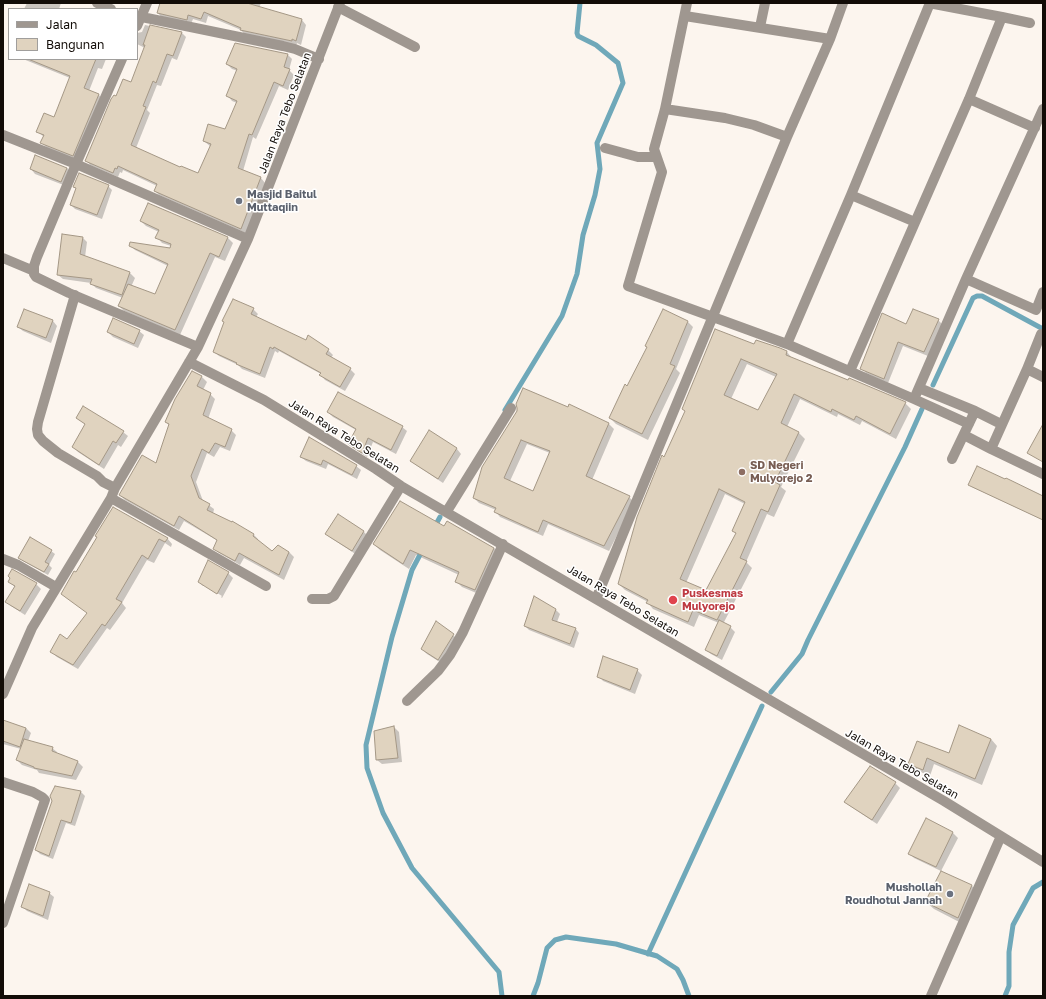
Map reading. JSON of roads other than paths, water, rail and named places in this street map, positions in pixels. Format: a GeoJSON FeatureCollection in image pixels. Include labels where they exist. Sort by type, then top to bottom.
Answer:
{"type":"FeatureCollection","features":[{"type":"Feature","properties":{"kind":"street"},"geometry":{"type":"LineString","coordinates":[[97,3],[109,8]]}},
{"type":"Feature","properties":{"kind":"street"},"geometry":{"type":"LineString","coordinates":[[147,3],[138,20],[283,46],[295,49],[319,59]]}},
{"type":"Feature","properties":{"kind":"street"},"geometry":{"type":"LineString","coordinates":[[686,3],[665,109],[654,149],[662,172],[628,286],[787,344],[969,424]]}},
{"type":"Feature","properties":{"kind":"street"},"geometry":{"type":"LineString","coordinates":[[760,27],[764,3]]}},
{"type":"Feature","properties":{"kind":"street"},"geometry":{"type":"LineString","coordinates":[[596,599],[714,317],[787,137],[830,39],[843,3]]}},
{"type":"Feature","properties":{"kind":"street"},"geometry":{"type":"LineString","coordinates":[[787,344],[851,194],[929,3],[1030,23]]}},
{"type":"Feature","properties":{"kind":"street"},"geometry":{"type":"LineString","coordinates":[[339,5],[415,47]]}},
{"type":"Feature","properties":{"kind":"street","name":"Jalan Raya Tebo Selatan"},"geometry":{"type":"LineString","coordinates":[[3,694],[32,628],[111,498],[115,488],[198,347],[248,239],[339,5]]}},
{"type":"Feature","properties":{"kind":"street"},"geometry":{"type":"LineString","coordinates":[[684,16],[830,39]]}},
{"type":"Feature","properties":{"kind":"street"},"geometry":{"type":"LineString","coordinates":[[850,371],[969,98],[1002,17]]}},
{"type":"Feature","properties":{"kind":"street"},"geometry":{"type":"LineString","coordinates":[[122,60],[37,257],[34,271],[36,277],[198,347]]}},
{"type":"Feature","properties":{"kind":"street"},"geometry":{"type":"LineString","coordinates":[[969,98],[1035,128]]}},
{"type":"Feature","properties":{"kind":"street"},"geometry":{"type":"LineString","coordinates":[[665,109],[725,118],[754,125],[787,137]]}},
{"type":"Feature","properties":{"kind":"street"},"geometry":{"type":"LineString","coordinates":[[914,399],[966,279],[1043,109]]}},
{"type":"Feature","properties":{"kind":"street"},"geometry":{"type":"LineString","coordinates":[[3,135],[76,164],[248,239]]}},
{"type":"Feature","properties":{"kind":"street"},"geometry":{"type":"LineString","coordinates":[[605,148],[638,156],[656,157]]}},
{"type":"Feature","properties":{"kind":"street"},"geometry":{"type":"LineString","coordinates":[[851,194],[915,222]]}},
{"type":"Feature","properties":{"kind":"street"},"geometry":{"type":"LineString","coordinates":[[3,258],[34,271]]}},
{"type":"Feature","properties":{"kind":"street"},"geometry":{"type":"LineString","coordinates":[[966,279],[1039,311],[1043,292]]}},
{"type":"Feature","properties":{"kind":"street"},"geometry":{"type":"LineString","coordinates":[[75,295],[38,422],[38,435],[58,453],[115,488]]}},
{"type":"Feature","properties":{"kind":"street"},"geometry":{"type":"LineString","coordinates":[[991,449],[1041,334]]}},
{"type":"Feature","properties":{"kind":"street","name":"Jalan Raya Tebo Selatan"},"geometry":{"type":"LineString","coordinates":[[189,362],[264,400],[401,486],[447,511],[1042,861]]}},
{"type":"Feature","properties":{"kind":"street"},"geometry":{"type":"LineString","coordinates":[[1027,369],[1043,377]]}},
{"type":"Feature","properties":{"kind":"street"},"geometry":{"type":"LineString","coordinates":[[920,388],[1001,424]]}},
{"type":"Feature","properties":{"kind":"street"},"geometry":{"type":"LineString","coordinates":[[447,511],[511,408]]}},
{"type":"Feature","properties":{"kind":"street"},"geometry":{"type":"LineString","coordinates":[[952,459],[974,411]]}},
{"type":"Feature","properties":{"kind":"street"},"geometry":{"type":"LineString","coordinates":[[964,435],[1043,474]]}},
{"type":"Feature","properties":{"kind":"street"},"geometry":{"type":"LineString","coordinates":[[312,599],[328,599],[334,596],[401,486]]}},
{"type":"Feature","properties":{"kind":"street"},"geometry":{"type":"LineString","coordinates":[[111,498],[266,586]]}},
{"type":"Feature","properties":{"kind":"street"},"geometry":{"type":"LineString","coordinates":[[407,701],[438,671],[450,655],[463,632],[503,544]]}},
{"type":"Feature","properties":{"kind":"street"},"geometry":{"type":"LineString","coordinates":[[3,559],[18,565],[56,587]]}},
{"type":"Feature","properties":{"kind":"street"},"geometry":{"type":"LineString","coordinates":[[3,782],[33,792],[45,800],[3,923]]}},
{"type":"Feature","properties":{"kind":"street"},"geometry":{"type":"LineString","coordinates":[[931,996],[1001,836]]}},
{"type":"Feature","properties":{"kind":"waterway"},"geometry":{"type":"LineString","coordinates":[[505,410],[562,316],[577,274],[583,235],[595,195],[600,169],[597,143],[623,83],[618,63],[596,45],[578,36],[580,3]]}},
{"type":"Feature","properties":{"kind":"waterway"},"geometry":{"type":"LineString","coordinates":[[933,385],[973,298],[982,296],[1043,329]]}},
{"type":"Feature","properties":{"kind":"waterway"},"geometry":{"type":"LineString","coordinates":[[771,692],[802,654],[905,447],[922,409]]}},
{"type":"Feature","properties":{"kind":"waterway"},"geometry":{"type":"LineString","coordinates":[[434,528],[440,517]]}},
{"type":"Feature","properties":{"kind":"waterway"},"geometry":{"type":"LineString","coordinates":[[423,549],[412,570],[392,637],[366,745],[367,768],[383,813],[412,868],[499,972],[502,996]]}},
{"type":"Feature","properties":{"kind":"waterway"},"geometry":{"type":"LineString","coordinates":[[648,954],[762,706]]}},
{"type":"Feature","properties":{"kind":"waterway"},"geometry":{"type":"LineString","coordinates":[[1005,996],[1009,986],[1009,952],[1013,925],[1033,888],[1043,882]]}},
{"type":"Feature","properties":{"kind":"waterway"},"geometry":{"type":"LineString","coordinates":[[533,996],[547,948],[555,940],[566,937],[616,944],[657,956],[677,969],[689,996]]}},
{"type":"Feature","properties":{"kind":"place","name":"Masjid Baitul Muttaqiin"},"geometry":{"type":"Point","coordinates":[239,201]}},
{"type":"Feature","properties":{"kind":"place","name":"SD Negeri Mulyorejo 2"},"geometry":{"type":"Point","coordinates":[742,472]}},
{"type":"Feature","properties":{"kind":"place","name":"Puskesmas Mulyorejo"},"geometry":{"type":"Point","coordinates":[673,600]}},
{"type":"Feature","properties":{"kind":"place","name":"Mushollah Roudhotul Jannah"},"geometry":{"type":"Point","coordinates":[950,894]}}]}
